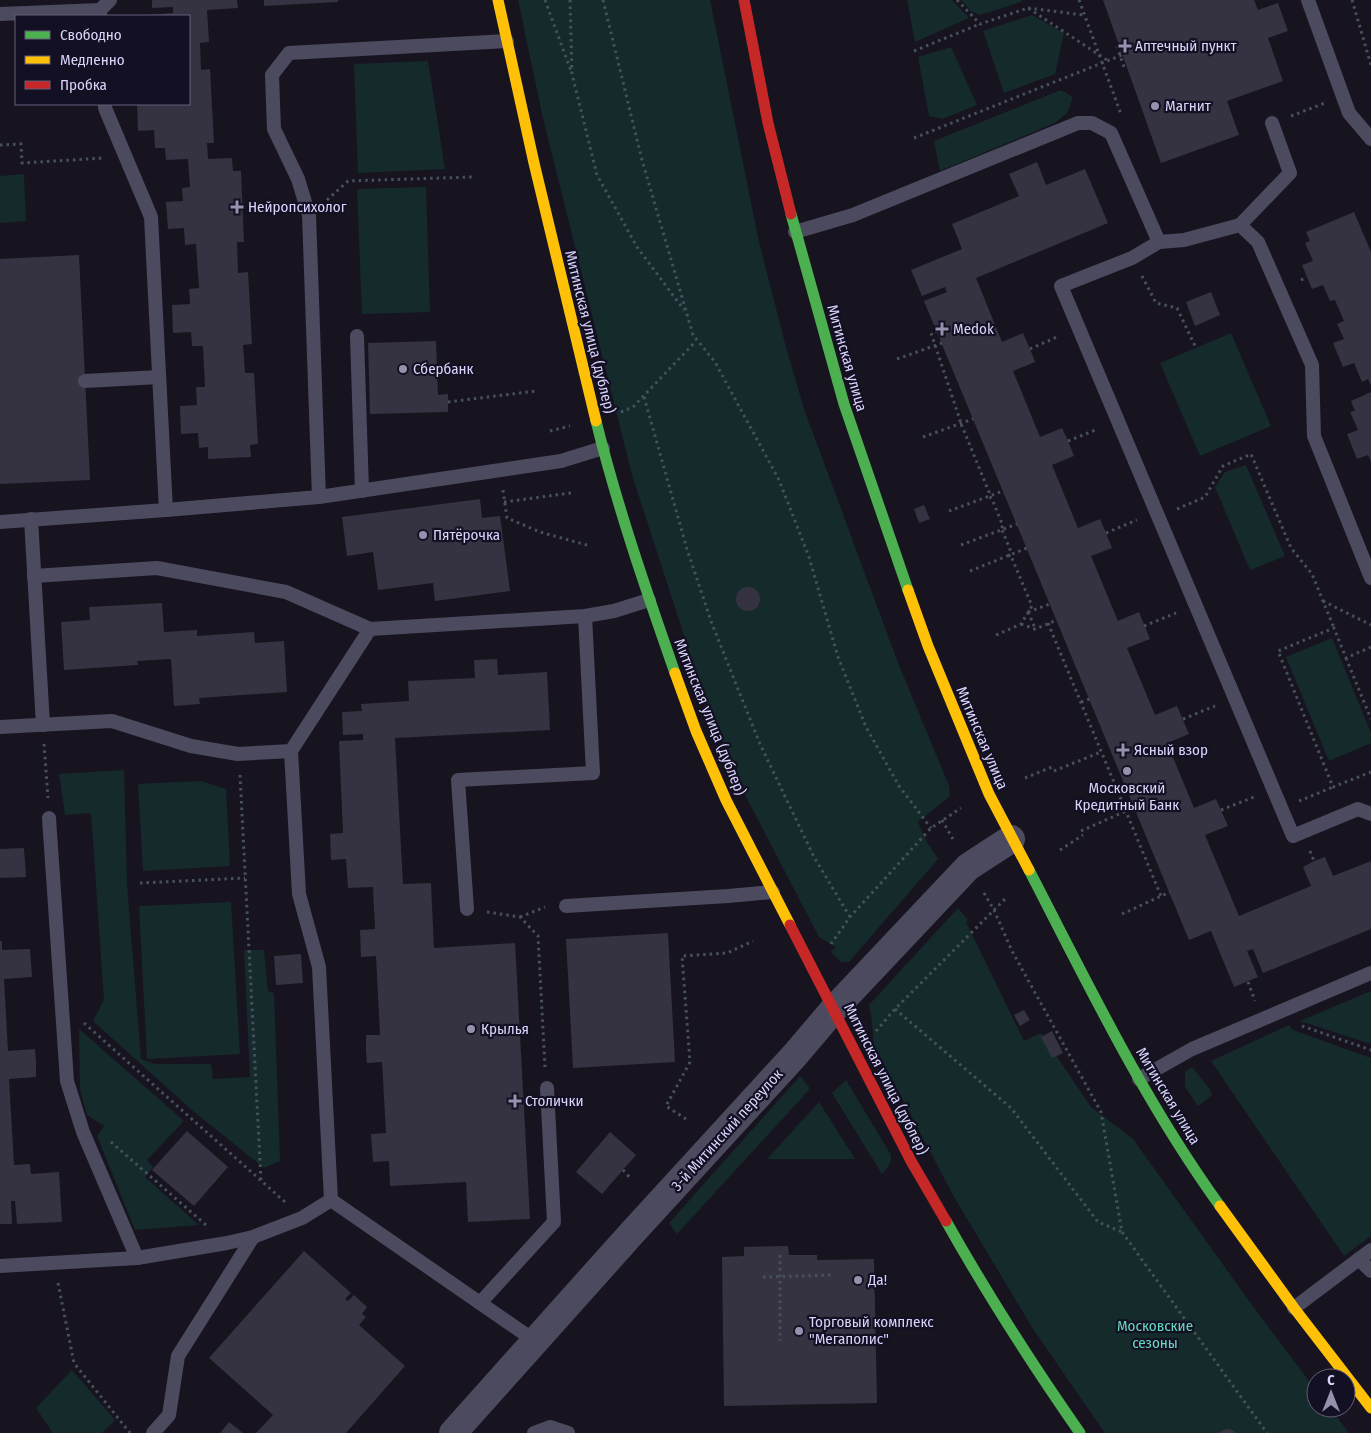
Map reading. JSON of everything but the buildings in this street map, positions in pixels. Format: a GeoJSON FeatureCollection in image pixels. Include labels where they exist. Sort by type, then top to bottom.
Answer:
{"type":"FeatureCollection","features":[{"type":"Feature","properties":{"kind":"street","name":"Митинская улица (дублер)"},"geometry":{"type":"LineString","coordinates":[[498,0],[534,163],[603,448],[649,600],[696,730],[726,800],[911,1160],[976,1274],[1044,1381],[1080,1433]]}},
{"type":"Feature","properties":{"kind":"street","name":"Митинская улица"},"geometry":{"type":"LineString","coordinates":[[744,0],[768,123],[795,232],[844,404],[928,646],[989,794],[1097,1004],[1199,1177],[1294,1308],[1371,1408]]}},
{"type":"Feature","properties":{"kind":"street","name":"3-й Митинский переулок"},"geometry":{"type":"LineString","coordinates":[[454,1433],[794,1056],[834,1009],[968,867],[1011,839]]}},
{"type":"Feature","properties":{"kind":"lane"},"geometry":{"type":"LineString","coordinates":[[1308,0],[1349,113],[1371,139]]}},
{"type":"Feature","properties":{"kind":"lane"},"geometry":{"type":"LineString","coordinates":[[0,14],[104,9]]}},
{"type":"Feature","properties":{"kind":"lane"},"geometry":{"type":"LineString","coordinates":[[319,497],[309,215],[298,179],[274,129],[272,75],[289,53],[507,40]]}},
{"type":"Feature","properties":{"kind":"lane"},"geometry":{"type":"LineString","coordinates":[[105,105],[151,217],[166,510]]}},
{"type":"Feature","properties":{"kind":"lane"},"geometry":{"type":"LineString","coordinates":[[795,232],[853,215],[1078,123],[1092,123],[1111,133],[1159,242]]}},
{"type":"Feature","properties":{"kind":"lane"},"geometry":{"type":"LineString","coordinates":[[1272,123],[1290,173],[1240,225],[1184,240],[1159,242],[1132,258],[1060,286],[1293,836],[1358,809],[1371,814]]}},
{"type":"Feature","properties":{"kind":"lane"},"geometry":{"type":"LineString","coordinates":[[1240,225],[1258,242],[1312,365],[1314,436],[1371,578]]}},
{"type":"Feature","properties":{"kind":"lane"},"geometry":{"type":"LineString","coordinates":[[357,336],[362,491]]}},
{"type":"Feature","properties":{"kind":"lane"},"geometry":{"type":"LineString","coordinates":[[86,381],[159,377]]}},
{"type":"Feature","properties":{"kind":"lane"},"geometry":{"type":"LineString","coordinates":[[0,522],[319,497],[561,461],[603,448]]}},
{"type":"Feature","properties":{"kind":"lane"},"geometry":{"type":"LineString","coordinates":[[31,519],[43,725]]}},
{"type":"Feature","properties":{"kind":"lane"},"geometry":{"type":"LineString","coordinates":[[34,576],[157,568],[286,592],[370,629],[584,616],[649,600]]}},
{"type":"Feature","properties":{"kind":"lane"},"geometry":{"type":"LineString","coordinates":[[466,909],[458,780],[593,773],[584,616]]}},
{"type":"Feature","properties":{"kind":"lane"},"geometry":{"type":"LineString","coordinates":[[331,1200],[319,967],[299,894],[290,751],[370,629]]}},
{"type":"Feature","properties":{"kind":"lane"},"geometry":{"type":"LineString","coordinates":[[0,727],[112,721],[191,746],[238,754],[290,751]]}},
{"type":"Feature","properties":{"kind":"lane"},"geometry":{"type":"LineString","coordinates":[[49,818],[67,1081],[83,1132],[137,1258]]}},
{"type":"Feature","properties":{"kind":"lane"},"geometry":{"type":"LineString","coordinates":[[566,906],[773,892]]}},
{"type":"Feature","properties":{"kind":"lane"},"geometry":{"type":"LineString","coordinates":[[1140,1079],[1192,1049],[1371,973]]}},
{"type":"Feature","properties":{"kind":"lane"},"geometry":{"type":"LineString","coordinates":[[480,1303],[554,1222],[547,1088]]}},
{"type":"Feature","properties":{"kind":"lane"},"geometry":{"type":"LineString","coordinates":[[0,1266],[137,1258],[227,1243],[253,1237],[302,1218],[331,1200]]}},
{"type":"Feature","properties":{"kind":"lane"},"geometry":{"type":"LineString","coordinates":[[331,1200],[535,1341]]}},
{"type":"Feature","properties":{"kind":"lane"},"geometry":{"type":"LineString","coordinates":[[153,1433],[169,1415],[178,1356],[253,1237]]}},
{"type":"Feature","properties":{"kind":"lane"},"geometry":{"type":"LineString","coordinates":[[1294,1308],[1371,1250]]}},
{"type":"Feature","properties":{"kind":"lane"},"geometry":{"type":"LineString","coordinates":[[1359,1259],[1371,1271]]}},
{"type":"Feature","properties":{"kind":"lane"},"geometry":{"type":"LineString","coordinates":[[534,1433],[550,1427],[568,1433]]}},
{"type":"Feature","properties":{"kind":"path"},"geometry":{"type":"LineString","coordinates":[[545,0],[572,74],[597,175],[636,246],[686,312]]}},
{"type":"Feature","properties":{"kind":"path"},"geometry":{"type":"LineString","coordinates":[[570,0],[572,74]]}},
{"type":"Feature","properties":{"kind":"path"},"geometry":{"type":"LineString","coordinates":[[603,0],[642,160],[693,335],[715,362],[779,480],[809,557],[838,657],[866,727],[899,786],[930,828]]}},
{"type":"Feature","properties":{"kind":"path"},"geometry":{"type":"LineString","coordinates":[[957,0],[980,24]]}},
{"type":"Feature","properties":{"kind":"path"},"geometry":{"type":"LineString","coordinates":[[1079,0],[1123,120]]}},
{"type":"Feature","properties":{"kind":"path"},"geometry":{"type":"LineString","coordinates":[[1352,0],[1371,65]]}},
{"type":"Feature","properties":{"kind":"path"},"geometry":{"type":"LineString","coordinates":[[1028,8],[1107,60]]}},
{"type":"Feature","properties":{"kind":"path"},"geometry":{"type":"LineString","coordinates":[[914,51],[980,24],[1028,8],[1084,15]]}},
{"type":"Feature","properties":{"kind":"path"},"geometry":{"type":"LineString","coordinates":[[1117,46],[1124,67]]}},
{"type":"Feature","properties":{"kind":"path"},"geometry":{"type":"LineString","coordinates":[[914,138],[1121,55]]}},
{"type":"Feature","properties":{"kind":"path"},"geometry":{"type":"LineString","coordinates":[[1272,123],[1343,96]]}},
{"type":"Feature","properties":{"kind":"path"},"geometry":{"type":"LineString","coordinates":[[0,145],[21,144],[22,163],[126,157]]}},
{"type":"Feature","properties":{"kind":"path"},"geometry":{"type":"LineString","coordinates":[[309,215],[348,181],[472,177]]}},
{"type":"Feature","properties":{"kind":"path"},"geometry":{"type":"LineString","coordinates":[[1132,258],[1156,303],[1177,308],[1196,348]]}},
{"type":"Feature","properties":{"kind":"path"},"geometry":{"type":"LineString","coordinates":[[1301,280],[1307,277]]}},
{"type":"Feature","properties":{"kind":"path"},"geometry":{"type":"LineString","coordinates":[[936,331],[931,333],[960,420],[959,424],[962,426],[989,496],[992,498],[1004,526],[1000,529]]}},
{"type":"Feature","properties":{"kind":"path"},"geometry":{"type":"LineString","coordinates":[[1030,349],[1054,339]]}},
{"type":"Feature","properties":{"kind":"path"},"geometry":{"type":"LineString","coordinates":[[617,413],[633,407],[644,397],[696,341]]}},
{"type":"Feature","properties":{"kind":"path"},"geometry":{"type":"LineString","coordinates":[[896,360],[942,343]]}},
{"type":"Feature","properties":{"kind":"path"},"geometry":{"type":"LineString","coordinates":[[448,402],[536,391]]}},
{"type":"Feature","properties":{"kind":"path"},"geometry":{"type":"LineString","coordinates":[[644,397],[687,549],[712,624],[760,744],[814,857],[850,917]]}},
{"type":"Feature","properties":{"kind":"path"},"geometry":{"type":"LineString","coordinates":[[923,437],[973,418]]}},
{"type":"Feature","properties":{"kind":"path"},"geometry":{"type":"LineString","coordinates":[[1068,441],[1118,421]]}},
{"type":"Feature","properties":{"kind":"path"},"geometry":{"type":"LineString","coordinates":[[550,431],[575,424]]}},
{"type":"Feature","properties":{"kind":"path"},"geometry":{"type":"LineString","coordinates":[[1158,517],[1205,497],[1223,466],[1251,454],[1291,548],[1312,574],[1371,719]]}},
{"type":"Feature","properties":{"kind":"path"},"geometry":{"type":"LineString","coordinates":[[500,470],[507,518],[540,532],[590,546]]}},
{"type":"Feature","properties":{"kind":"path"},"geometry":{"type":"LineString","coordinates":[[949,511],[1003,491]]}},
{"type":"Feature","properties":{"kind":"path"},"geometry":{"type":"LineString","coordinates":[[504,502],[571,493]]}},
{"type":"Feature","properties":{"kind":"path"},"geometry":{"type":"LineString","coordinates":[[1106,533],[1130,523]]}},
{"type":"Feature","properties":{"kind":"path"},"geometry":{"type":"LineString","coordinates":[[961,546],[1000,529],[1017,524]]}},
{"type":"Feature","properties":{"kind":"path"},"geometry":{"type":"LineString","coordinates":[[1000,529],[1011,552],[1009,556]]}},
{"type":"Feature","properties":{"kind":"path"},"geometry":{"type":"LineString","coordinates":[[970,572],[1027,548]]}},
{"type":"Feature","properties":{"kind":"path"},"geometry":{"type":"LineString","coordinates":[[994,636],[1021,624],[1032,606],[1011,556],[1009,556]]}},
{"type":"Feature","properties":{"kind":"path"},"geometry":{"type":"LineString","coordinates":[[1323,601],[1371,625]]}},
{"type":"Feature","properties":{"kind":"path"},"geometry":{"type":"LineString","coordinates":[[1028,612],[1050,604]]}},
{"type":"Feature","properties":{"kind":"path"},"geometry":{"type":"LineString","coordinates":[[1144,626],[1195,606]]}},
{"type":"Feature","properties":{"kind":"path"},"geometry":{"type":"LineString","coordinates":[[1028,612],[1035,629]]}},
{"type":"Feature","properties":{"kind":"path"},"geometry":{"type":"LineString","coordinates":[[1021,624],[1035,629],[1057,620]]}},
{"type":"Feature","properties":{"kind":"path"},"geometry":{"type":"LineString","coordinates":[[1048,623],[1161,896]]}},
{"type":"Feature","properties":{"kind":"path"},"geometry":{"type":"LineString","coordinates":[[1333,787],[1278,651],[1334,628]]}},
{"type":"Feature","properties":{"kind":"path"},"geometry":{"type":"LineString","coordinates":[[1346,658],[1371,647]]}},
{"type":"Feature","properties":{"kind":"path"},"geometry":{"type":"LineString","coordinates":[[1183,719],[1234,698]]}},
{"type":"Feature","properties":{"kind":"path"},"geometry":{"type":"LineString","coordinates":[[1081,702],[1090,699]]}},
{"type":"Feature","properties":{"kind":"path"},"geometry":{"type":"LineString","coordinates":[[43,725],[49,818]]}},
{"type":"Feature","properties":{"kind":"path"},"geometry":{"type":"LineString","coordinates":[[1026,778],[1101,752]]}},
{"type":"Feature","properties":{"kind":"path"},"geometry":{"type":"LineString","coordinates":[[238,754],[261,1181]]}},
{"type":"Feature","properties":{"kind":"path"},"geometry":{"type":"LineString","coordinates":[[1281,809],[1371,772]]}},
{"type":"Feature","properties":{"kind":"path"},"geometry":{"type":"LineString","coordinates":[[1221,810],[1273,789]]}},
{"type":"Feature","properties":{"kind":"path"},"geometry":{"type":"LineString","coordinates":[[828,948],[850,917],[930,828],[961,808]]}},
{"type":"Feature","properties":{"kind":"path"},"geometry":{"type":"LineString","coordinates":[[1060,850],[1082,833],[1126,811]]}},
{"type":"Feature","properties":{"kind":"path"},"geometry":{"type":"LineString","coordinates":[[942,820],[954,841]]}},
{"type":"Feature","properties":{"kind":"path"},"geometry":{"type":"LineString","coordinates":[[140,884],[245,878]]}},
{"type":"Feature","properties":{"kind":"path"},"geometry":{"type":"LineString","coordinates":[[1122,914],[1170,892]]}},
{"type":"Feature","properties":{"kind":"path"},"geometry":{"type":"LineString","coordinates":[[984,893],[994,910],[1012,951],[1101,1112],[1122,1232],[1267,1433]]}},
{"type":"Feature","properties":{"kind":"path"},"geometry":{"type":"LineString","coordinates":[[873,1035],[896,1009],[1006,898]]}},
{"type":"Feature","properties":{"kind":"path"},"geometry":{"type":"LineString","coordinates":[[466,909],[520,917],[546,906],[566,906]]}},
{"type":"Feature","properties":{"kind":"path"},"geometry":{"type":"LineString","coordinates":[[520,917],[538,936],[547,1088]]}},
{"type":"Feature","properties":{"kind":"path"},"geometry":{"type":"LineString","coordinates":[[686,1119],[666,1106],[690,1062],[682,956],[727,953],[753,941]]}},
{"type":"Feature","properties":{"kind":"path"},"geometry":{"type":"LineString","coordinates":[[61,1002],[302,1218]]}},
{"type":"Feature","properties":{"kind":"path"},"geometry":{"type":"LineString","coordinates":[[896,1009],[1010,1108],[1098,1222],[1122,1232]]}},
{"type":"Feature","properties":{"kind":"path"},"geometry":{"type":"LineString","coordinates":[[1273,1016],[1371,1050]]}},
{"type":"Feature","properties":{"kind":"path"},"geometry":{"type":"LineString","coordinates":[[83,1132],[106,1138],[227,1243]]}},
{"type":"Feature","properties":{"kind":"path"},"geometry":{"type":"LineString","coordinates":[[623,1170],[631,1179]]}},
{"type":"Feature","properties":{"kind":"path"},"geometry":{"type":"LineString","coordinates":[[780,1255],[780,1341]]}},
{"type":"Feature","properties":{"kind":"path"},"geometry":{"type":"LineString","coordinates":[[54,1263],[74,1363],[130,1433]]}},
{"type":"Feature","properties":{"kind":"path"},"geometry":{"type":"LineString","coordinates":[[763,1277],[834,1275]]}},
{"type":"Feature","properties":{"kind":"green space"},"geometry":{"type":"Polygon","coordinates":[[[518,0],[710,0],[759,242],[804,409],[897,660],[949,786],[950,796],[918,822],[927,842],[938,859],[849,962],[841,962],[831,952],[836,947],[819,937],[742,789],[704,697],[632,475],[543,118],[518,0]]]}},
{"type":"Feature","properties":{"kind":"green space"},"geometry":{"type":"Polygon","coordinates":[[[907,0],[952,0],[969,18],[915,42],[907,0]]]}},
{"type":"Feature","properties":{"kind":"green space"},"geometry":{"type":"Polygon","coordinates":[[[961,0],[1022,0],[1021,2],[980,15],[971,11],[961,0]]]}},
{"type":"Feature","properties":{"kind":"green space"},"geometry":{"type":"Polygon","coordinates":[[[1032,15],[1064,33],[1055,74],[1004,93],[983,31],[1032,15]]]}},
{"type":"Feature","properties":{"kind":"green space"},"geometry":{"type":"Polygon","coordinates":[[[951,47],[977,105],[942,119],[929,116],[918,57],[951,47]]]}},
{"type":"Feature","properties":{"kind":"green space"},"geometry":{"type":"Polygon","coordinates":[[[428,61],[445,169],[358,173],[354,64],[428,61]]]}},
{"type":"Feature","properties":{"kind":"green space"},"geometry":{"type":"Polygon","coordinates":[[[1061,90],[1073,97],[1067,113],[1055,123],[940,171],[934,141],[1061,90]]]}},
{"type":"Feature","properties":{"kind":"green space"},"geometry":{"type":"Polygon","coordinates":[[[24,174],[26,221],[0,223],[0,176],[24,174]]]}},
{"type":"Feature","properties":{"kind":"green space"},"geometry":{"type":"Polygon","coordinates":[[[426,187],[430,312],[362,314],[357,189],[426,187]]]}},
{"type":"Feature","properties":{"kind":"green space"},"geometry":{"type":"Polygon","coordinates":[[[1231,333],[1271,426],[1200,456],[1160,363],[1231,333]]]}},
{"type":"Feature","properties":{"kind":"green space"},"geometry":{"type":"Polygon","coordinates":[[[1246,465],[1285,556],[1250,570],[1215,487],[1225,472],[1246,465]]]}},
{"type":"Feature","properties":{"kind":"green space"},"geometry":{"type":"Polygon","coordinates":[[[1332,638],[1371,733],[1371,743],[1329,761],[1286,657],[1332,638]]]}},
{"type":"Feature","properties":{"kind":"green space"},"geometry":{"type":"Polygon","coordinates":[[[124,770],[127,884],[141,1059],[155,1064],[211,1064],[213,1079],[250,1077],[244,950],[264,950],[268,991],[274,993],[280,1161],[264,1168],[193,1111],[93,1021],[104,1000],[91,813],[65,815],[59,774],[124,770]]]}},
{"type":"Feature","properties":{"kind":"green space"},"geometry":{"type":"Polygon","coordinates":[[[201,781],[226,789],[230,866],[143,871],[138,784],[201,781]]]}},
{"type":"Feature","properties":{"kind":"green space"},"geometry":{"type":"Polygon","coordinates":[[[231,902],[240,1054],[147,1059],[139,906],[231,902]]]}},
{"type":"Feature","properties":{"kind":"green space","name":"Московские сезоны"},"geometry":{"type":"Polygon","coordinates":[[[958,908],[968,920],[966,922],[1024,1041],[1041,1033],[1091,1107],[1133,1139],[1257,1312],[1306,1377],[1306,1418],[1338,1418],[1349,1433],[1105,1433],[1033,1329],[954,1197],[874,1045],[869,1005],[958,908]]]}},
{"type":"Feature","properties":{"kind":"green space"},"geometry":{"type":"Polygon","coordinates":[[[1371,991],[1371,1044],[1300,1021],[1371,991]]]}},
{"type":"Feature","properties":{"kind":"green space"},"geometry":{"type":"Polygon","coordinates":[[[1289,1025],[1293,1030],[1371,1058],[1371,1236],[1344,1256],[1211,1061],[1289,1025]]]}},
{"type":"Feature","properties":{"kind":"green space"},"geometry":{"type":"Polygon","coordinates":[[[79,1029],[184,1121],[147,1160],[153,1167],[145,1177],[199,1225],[135,1230],[97,1136],[104,1126],[87,1115],[80,1090],[79,1029]]]}},
{"type":"Feature","properties":{"kind":"green space"},"geometry":{"type":"Polygon","coordinates":[[[1192,1067],[1209,1088],[1212,1095],[1198,1106],[1185,1087],[1185,1072],[1192,1067]]]}},
{"type":"Feature","properties":{"kind":"green space"},"geometry":{"type":"Polygon","coordinates":[[[800,1076],[809,1087],[809,1090],[677,1234],[669,1223],[800,1076]]]}},
{"type":"Feature","properties":{"kind":"green space"},"geometry":{"type":"Polygon","coordinates":[[[846,1080],[891,1155],[890,1163],[882,1174],[832,1093],[846,1080]]]}},
{"type":"Feature","properties":{"kind":"green space"},"geometry":{"type":"Polygon","coordinates":[[[819,1102],[855,1159],[767,1159],[819,1102]]]}},
{"type":"Feature","properties":{"kind":"green space"},"geometry":{"type":"Polygon","coordinates":[[[72,1370],[115,1420],[102,1433],[53,1433],[36,1408],[72,1370]]]}},
{"type":"Feature","properties":{"kind":"traffic: fast"},"geometry":{"type":"LineString","coordinates":[[791,214],[844,404],[908,590]]}},
{"type":"Feature","properties":{"kind":"traffic: fast"},"geometry":{"type":"LineString","coordinates":[[596,421],[623,516],[675,673]]}},
{"type":"Feature","properties":{"kind":"traffic: fast"},"geometry":{"type":"LineString","coordinates":[[1029,870],[1095,999],[1142,1084],[1192,1166],[1220,1206]]}},
{"type":"Feature","properties":{"kind":"traffic: fast"},"geometry":{"type":"LineString","coordinates":[[946,1221],[1010,1329],[1080,1433]]}},
{"type":"Feature","properties":{"kind":"traffic: slow"},"geometry":{"type":"LineString","coordinates":[[498,0],[534,163],[596,421]]}},
{"type":"Feature","properties":{"kind":"traffic: slow"},"geometry":{"type":"LineString","coordinates":[[908,590],[928,646],[989,794],[1029,870]]}},
{"type":"Feature","properties":{"kind":"traffic: slow"},"geometry":{"type":"LineString","coordinates":[[675,673],[696,731],[726,800],[790,925]]}},
{"type":"Feature","properties":{"kind":"traffic: slow"},"geometry":{"type":"LineString","coordinates":[[1220,1206],[1294,1308],[1371,1408]]}},
{"type":"Feature","properties":{"kind":"traffic: jam"},"geometry":{"type":"LineString","coordinates":[[744,0],[768,123],[791,214]]}},
{"type":"Feature","properties":{"kind":"traffic: jam"},"geometry":{"type":"LineString","coordinates":[[790,925],[911,1161],[946,1221]]}},
{"type":"Feature","properties":{"kind":"place","name":"Аптечный пункт"},"geometry":{"type":"Point","coordinates":[1125,46]}},
{"type":"Feature","properties":{"kind":"place","name":"Магнит"},"geometry":{"type":"Point","coordinates":[1155,106]}},
{"type":"Feature","properties":{"kind":"place","name":"Нейропсихолог"},"geometry":{"type":"Point","coordinates":[237,207]}},
{"type":"Feature","properties":{"kind":"place","name":"Medok"},"geometry":{"type":"Point","coordinates":[942,329]}},
{"type":"Feature","properties":{"kind":"place","name":"Сбербанк"},"geometry":{"type":"Point","coordinates":[403,369]}},
{"type":"Feature","properties":{"kind":"place","name":"Пятёрочка"},"geometry":{"type":"Point","coordinates":[423,535]}},
{"type":"Feature","properties":{"kind":"place","name":"Ясный взор"},"geometry":{"type":"Point","coordinates":[1123,750]}},
{"type":"Feature","properties":{"kind":"place","name":"Московский Кредитный Банк"},"geometry":{"type":"Point","coordinates":[1127,771]}},
{"type":"Feature","properties":{"kind":"place","name":"Крылья"},"geometry":{"type":"Point","coordinates":[471,1029]}},
{"type":"Feature","properties":{"kind":"place","name":"Столички"},"geometry":{"type":"Point","coordinates":[515,1101]}},
{"type":"Feature","properties":{"kind":"place","name":"Да!"},"geometry":{"type":"Point","coordinates":[858,1280]}},
{"type":"Feature","properties":{"kind":"place","name":"Торговый комплекс \"Мегаполис\""},"geometry":{"type":"Point","coordinates":[799,1331]}}]}
